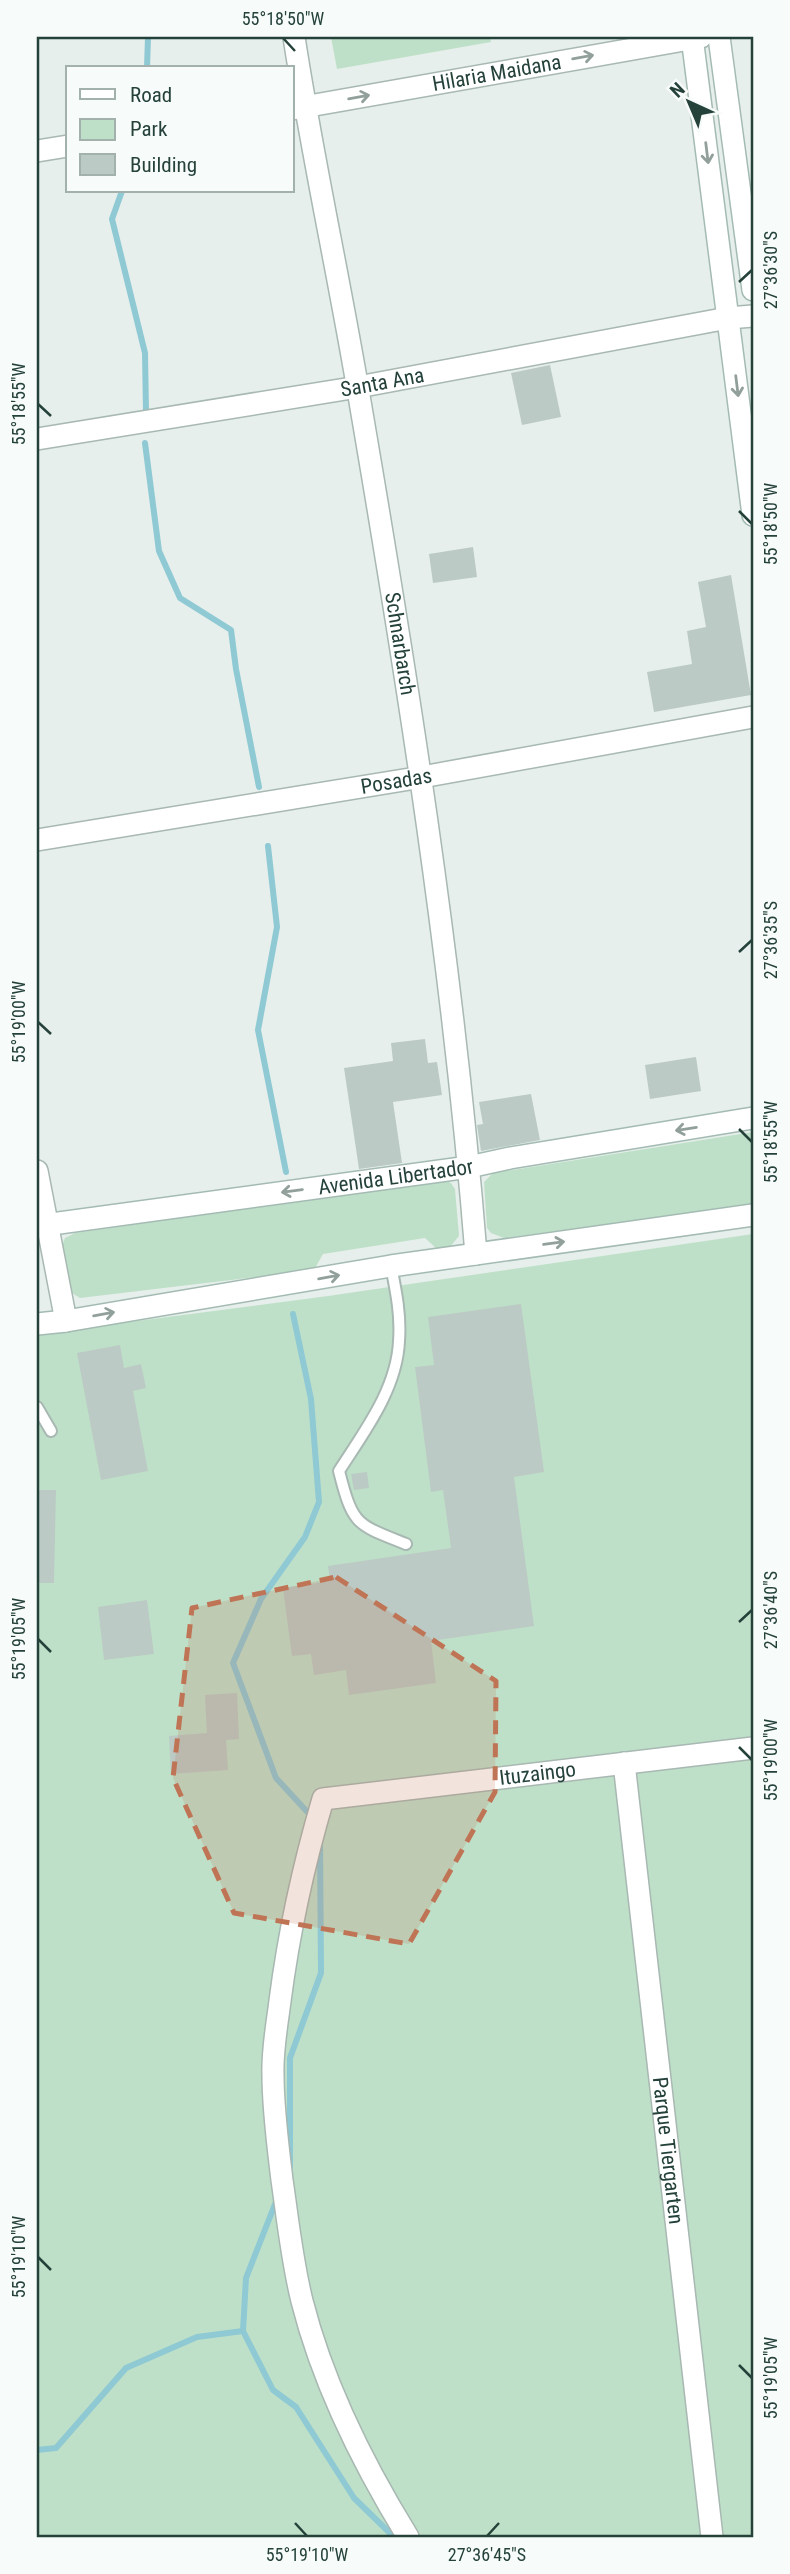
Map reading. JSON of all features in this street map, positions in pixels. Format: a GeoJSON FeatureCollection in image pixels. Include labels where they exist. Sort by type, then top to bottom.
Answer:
{"type":"FeatureCollection","features":[{"type":"Feature","properties":{"kind":"street","name":"Schnarbarch"},"geometry":{"type":"LineString","coordinates":[[294,37],[299,107],[358,387],[422,777],[469,1167],[476,1254]]}},
{"type":"Feature","properties":{"kind":"street"},"geometry":{"type":"LineString","coordinates":[[692,37],[753,515]]}},
{"type":"Feature","properties":{"kind":"street","name":"Hilaria Maidana"},"geometry":{"type":"LineString","coordinates":[[299,107],[701,37]]}},
{"type":"Feature","properties":{"kind":"street"},"geometry":{"type":"LineString","coordinates":[[719,37],[753,290]]}},
{"type":"Feature","properties":{"kind":"street"},"geometry":{"type":"LineString","coordinates":[[37,151],[66,146]]}},
{"type":"Feature","properties":{"kind":"street","name":"Santa Ana"},"geometry":{"type":"LineString","coordinates":[[37,439],[358,387],[728,318],[753,316]]}},
{"type":"Feature","properties":{"kind":"street","name":"Posadas"},"geometry":{"type":"LineString","coordinates":[[37,840],[422,777],[753,717]]}},
{"type":"Feature","properties":{"kind":"street","name":"Avenida Libertador"},"geometry":{"type":"LineString","coordinates":[[42,1225],[469,1167],[753,1118]]}},
{"type":"Feature","properties":{"kind":"street"},"geometry":{"type":"LineString","coordinates":[[37,1171],[42,1225],[66,1321]]}},
{"type":"Feature","properties":{"kind":"street"},"geometry":{"type":"LineString","coordinates":[[37,1324],[391,1266],[753,1215]]}},
{"type":"Feature","properties":{"kind":"street","name":"Ituzaingo"},"geometry":{"type":"LineString","coordinates":[[408,2537],[379,2491],[349,2430],[302,2302],[277,2142],[272,2073],[287,1945],[304,1864],[323,1799],[753,1748]]}},
{"type":"Feature","properties":{"kind":"street","name":"Parque Tiergarten"},"geometry":{"type":"LineString","coordinates":[[624,1763],[712,2537]]}},
{"type":"Feature","properties":{"kind":"lane"},"geometry":{"type":"LineString","coordinates":[[391,1266],[399,1307],[400,1343],[390,1383],[367,1428],[339,1471],[347,1503],[361,1526],[406,1544]]}},
{"type":"Feature","properties":{"kind":"lane"},"geometry":{"type":"LineString","coordinates":[[37,1407],[51,1431]]}},
{"type":"Feature","properties":{"kind":"highlighted area"},"geometry":{"type":"Polygon","coordinates":[[[336,1577],[496,1681],[495,1792],[409,1944],[234,1913],[173,1778],[192,1608],[336,1577]]]}},
{"type":"Feature","properties":{"kind":"green space"},"geometry":{"type":"Polygon","coordinates":[[[331,37],[490,37],[491,42],[337,69],[331,37]]]}},
{"type":"Feature","properties":{"kind":"green space"},"geometry":{"type":"Polygon","coordinates":[[[753,1132],[753,1205],[504,1238],[491,1233],[487,1228],[484,1182],[493,1173],[753,1132]]]}},
{"type":"Feature","properties":{"kind":"green space"},"geometry":{"type":"Polygon","coordinates":[[[444,1180],[451,1183],[455,1189],[459,1236],[449,1248],[438,1250],[425,1238],[323,1254],[314,1270],[80,1298],[69,1291],[61,1248],[65,1238],[75,1233],[444,1180]]]}},
{"type":"Feature","properties":{"kind":"green space"},"geometry":{"type":"Polygon","coordinates":[[[753,1234],[753,2537],[37,2537],[37,1334],[328,1296],[753,1234]]]}},
{"type":"Feature","properties":{"kind":"building"},"geometry":{"type":"Polygon","coordinates":[[[550,365],[561,417],[522,425],[511,373],[550,365]]]}},
{"type":"Feature","properties":{"kind":"building"},"geometry":{"type":"Polygon","coordinates":[[[473,547],[477,577],[433,583],[429,554],[473,547]]]}},
{"type":"Feature","properties":{"kind":"building"},"geometry":{"type":"Polygon","coordinates":[[[731,575],[751,695],[654,712],[647,672],[692,664],[687,631],[706,627],[698,582],[731,575]]]}},
{"type":"Feature","properties":{"kind":"building"},"geometry":{"type":"Polygon","coordinates":[[[425,1039],[428,1063],[437,1062],[442,1095],[393,1102],[402,1163],[359,1169],[344,1068],[393,1061],[391,1043],[425,1039]]]}},
{"type":"Feature","properties":{"kind":"building"},"geometry":{"type":"Polygon","coordinates":[[[696,1057],[701,1091],[650,1099],[645,1065],[696,1057]]]}},
{"type":"Feature","properties":{"kind":"building"},"geometry":{"type":"Polygon","coordinates":[[[531,1094],[540,1140],[481,1151],[477,1125],[483,1124],[479,1102],[531,1094]]]}},
{"type":"Feature","properties":{"kind":"building"},"geometry":{"type":"Polygon","coordinates":[[[521,1304],[544,1472],[514,1477],[534,1626],[431,1641],[436,1683],[349,1695],[346,1670],[314,1675],[311,1654],[292,1656],[283,1588],[330,1581],[328,1566],[451,1548],[443,1490],[431,1492],[415,1367],[434,1365],[428,1317],[521,1304]]]}},
{"type":"Feature","properties":{"kind":"building"},"geometry":{"type":"Polygon","coordinates":[[[120,1345],[124,1368],[141,1364],[146,1388],[133,1391],[148,1471],[101,1480],[77,1353],[120,1345]]]}},
{"type":"Feature","properties":{"kind":"building"},"geometry":{"type":"Polygon","coordinates":[[[367,1472],[369,1488],[354,1490],[351,1474],[367,1472]]]}},
{"type":"Feature","properties":{"kind":"building"},"geometry":{"type":"Polygon","coordinates":[[[37,1490],[56,1490],[54,1583],[37,1583],[37,1490]]]}},
{"type":"Feature","properties":{"kind":"building"},"geometry":{"type":"Polygon","coordinates":[[[147,1600],[154,1654],[104,1660],[98,1607],[147,1600]]]}},
{"type":"Feature","properties":{"kind":"building"},"geometry":{"type":"Polygon","coordinates":[[[237,1693],[239,1739],[226,1740],[228,1770],[171,1774],[169,1736],[207,1733],[205,1695],[237,1693]]]}},
{"type":"Feature","properties":{"kind":"waterway"},"geometry":{"type":"LineString","coordinates":[[147,66],[148,37]]}},
{"type":"Feature","properties":{"kind":"waterway"},"geometry":{"type":"LineString","coordinates":[[122,192],[112,219],[145,353],[146,412]]}},
{"type":"Feature","properties":{"kind":"waterway"},"geometry":{"type":"LineString","coordinates":[[145,443],[159,551],[180,598],[231,630],[259,787]]}},
{"type":"Feature","properties":{"kind":"waterway"},"geometry":{"type":"LineString","coordinates":[[268,846],[277,927],[258,1030],[286,1172]]}},
{"type":"Feature","properties":{"kind":"waterway"},"geometry":{"type":"LineString","coordinates":[[293,1314],[311,1399],[319,1502],[305,1537],[261,1599],[233,1663],[276,1778],[312,1817]]}},
{"type":"Feature","properties":{"kind":"waterway"},"geometry":{"type":"LineString","coordinates":[[290,2166],[290,2058],[321,1973],[320,1843]]}},
{"type":"Feature","properties":{"kind":"waterway"},"geometry":{"type":"LineString","coordinates":[[277,2199],[246,2278],[243,2331],[273,2390],[296,2407],[354,2498],[394,2537]]}},
{"type":"Feature","properties":{"kind":"waterway"},"geometry":{"type":"LineString","coordinates":[[37,2450],[56,2448],[126,2368],[197,2337],[243,2331]]}}]}
